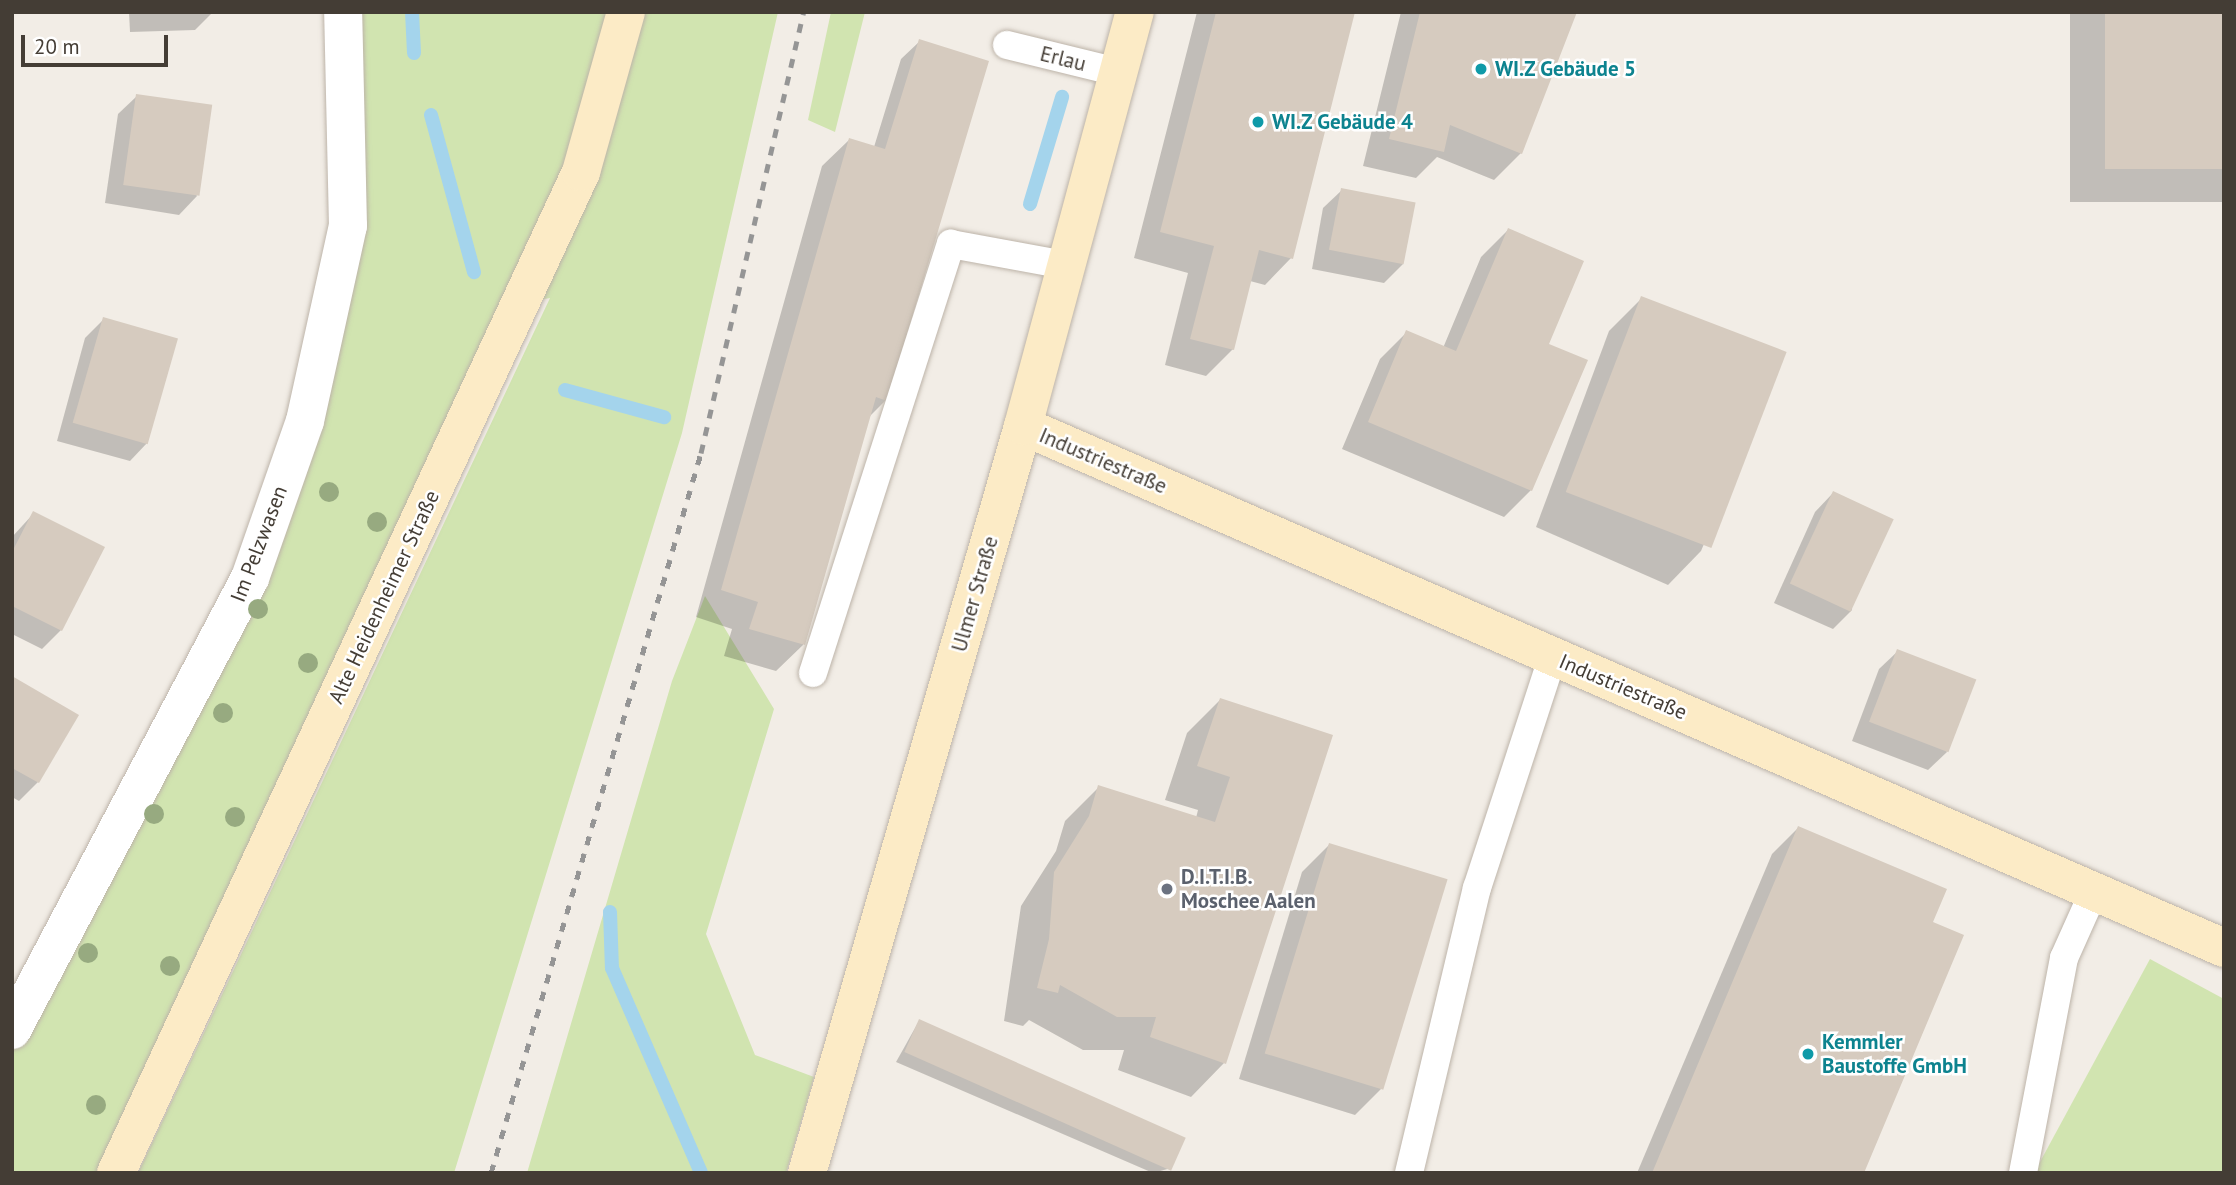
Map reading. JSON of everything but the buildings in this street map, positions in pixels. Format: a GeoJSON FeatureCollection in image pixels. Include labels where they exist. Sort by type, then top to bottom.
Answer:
{"type":"FeatureCollection","features":[{"type":"Feature","properties":{"kind":"street","name":"Im Pelzwasen"},"geometry":{"type":"LineString","coordinates":[[12,1030],[250,578],[304,421],[348,226],[342,12]]}},
{"type":"Feature","properties":{"kind":"street","name":"Alte Heidenheimer Straße"},"geometry":{"type":"LineString","coordinates":[[116,1173],[580,172],[626,12]]}},
{"type":"Feature","properties":{"kind":"street","name":"Ulmer Straße"},"geometry":{"type":"LineString","coordinates":[[807,1173],[1023,426],[1135,12]]}},
{"type":"Feature","properties":{"kind":"street","name":"Industriestraße"},"geometry":{"type":"LineString","coordinates":[[1023,426],[2224,948]]}},
{"type":"Feature","properties":{"kind":"lane","name":"Erlau"},"geometry":{"type":"LineString","coordinates":[[1007,45],[1118,72]]}},
{"type":"Feature","properties":{"kind":"lane"},"geometry":{"type":"LineString","coordinates":[[813,673],[951,244],[1065,265]]}},
{"type":"Feature","properties":{"kind":"lane"},"geometry":{"type":"LineString","coordinates":[[1409,1173],[1477,888],[1553,656]]}},
{"type":"Feature","properties":{"kind":"lane"},"geometry":{"type":"LineString","coordinates":[[2023,1173],[2064,958],[2094,891]]}},
{"type":"Feature","properties":{"kind":"green space"},"geometry":{"type":"Polygon","coordinates":[[[343,12],[778,12],[682,433],[454,1173],[138,1173],[550,298],[522,303],[116,1173],[12,1173],[12,1030],[250,578],[324,338],[343,12]]]}},
{"type":"Feature","properties":{"kind":"green space"},"geometry":{"type":"Polygon","coordinates":[[[831,12],[865,12],[835,132],[808,120],[831,12]]]}},
{"type":"Feature","properties":{"kind":"green space"},"geometry":{"type":"Polygon","coordinates":[[[705,596],[774,709],[706,934],[755,1055],[814,1077],[786,1173],[527,1173],[672,681],[705,596]]]}},
{"type":"Feature","properties":{"kind":"green space"},"geometry":{"type":"Polygon","coordinates":[[[2150,959],[2224,999],[2224,1173],[2034,1173],[2150,959]]]}},
{"type":"Feature","properties":{"kind":"waterway"},"geometry":{"type":"LineString","coordinates":[[412,12],[414,53]]}},
{"type":"Feature","properties":{"kind":"waterway"},"geometry":{"type":"LineString","coordinates":[[1030,204],[1062,97]]}},
{"type":"Feature","properties":{"kind":"waterway"},"geometry":{"type":"LineString","coordinates":[[431,115],[474,272]]}},
{"type":"Feature","properties":{"kind":"waterway"},"geometry":{"type":"LineString","coordinates":[[565,390],[664,417]]}},
{"type":"Feature","properties":{"kind":"waterway"},"geometry":{"type":"LineString","coordinates":[[610,912],[612,968],[701,1173]]}},
{"type":"Feature","properties":{"kind":"railway"},"geometry":{"type":"LineString","coordinates":[[491,1173],[701,453],[804,12]]}},
{"type":"Feature","properties":{"kind":"place","name":"WI.Z Gebäude 5"},"geometry":{"type":"Point","coordinates":[1481,69]}},
{"type":"Feature","properties":{"kind":"place","name":"WI.Z Gebäude 4"},"geometry":{"type":"Point","coordinates":[1258,122]}},
{"type":"Feature","properties":{"kind":"place","name":"D.I.T.I.B. Moschee Aalen"},"geometry":{"type":"Point","coordinates":[1167,889]}},
{"type":"Feature","properties":{"kind":"place","name":"Kemmler Baustoffe GmbH"},"geometry":{"type":"Point","coordinates":[1808,1054]}}]}
